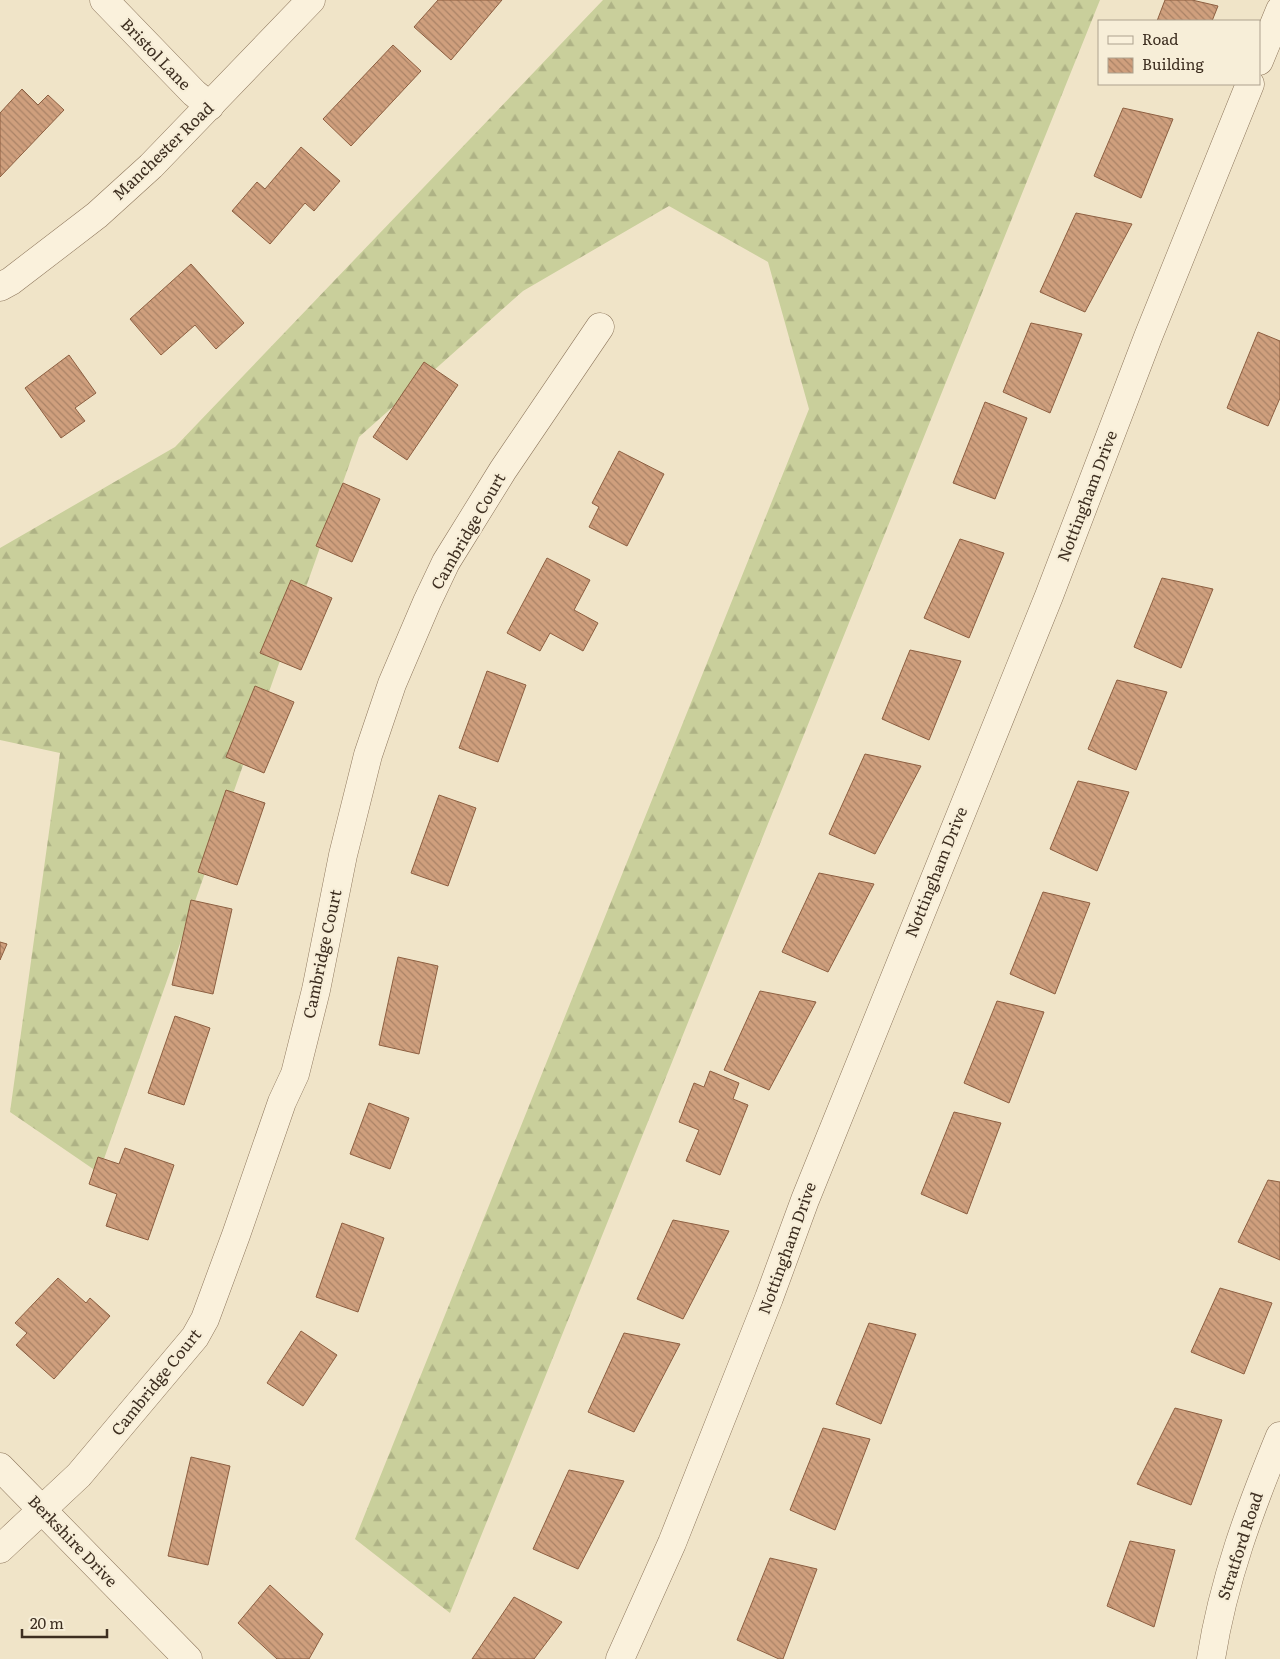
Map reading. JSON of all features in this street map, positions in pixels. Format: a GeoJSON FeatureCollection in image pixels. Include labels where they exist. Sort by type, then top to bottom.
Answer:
{"type":"FeatureCollection","features":[{"type":"Feature","properties":{"kind":"street","name":"Bristol Lane"},"geometry":{"type":"LineString","coordinates":[[104,0],[194,93],[210,106]]}},
{"type":"Feature","properties":{"kind":"street","name":"Manchester Road"},"geometry":{"type":"LineString","coordinates":[[0,287],[97,215],[151,166],[311,0]]}},
{"type":"Feature","properties":{"kind":"street"},"geometry":{"type":"LineString","coordinates":[[1260,59],[1280,10]]}},
{"type":"Feature","properties":{"kind":"street","name":"Nottingham Drive"},"geometry":{"type":"LineString","coordinates":[[620,1659],[675,1534],[769,1298],[805,1200],[1045,605],[1148,337],[1250,85]]}},
{"type":"Feature","properties":{"kind":"street","name":"Cambridge Court"},"geometry":{"type":"LineString","coordinates":[[0,1549],[79,1475],[195,1337],[205,1319],[282,1102],[295,1074],[316,990],[345,846],[368,755],[392,684],[427,602],[451,554],[504,470],[600,327]]}},
{"type":"Feature","properties":{"kind":"street","name":"Stratford Road"},"geometry":{"type":"LineString","coordinates":[[1211,1659],[1218,1618],[1232,1565],[1259,1487],[1280,1436]]}},
{"type":"Feature","properties":{"kind":"street","name":"Berkshire Drive"},"geometry":{"type":"LineString","coordinates":[[0,1467],[188,1659]]}},
{"type":"Feature","properties":{"kind":"green space"},"geometry":{"type":"Polygon","coordinates":[[[603,0],[1100,0],[450,1613],[355,1539],[809,409],[768,262],[669,206],[523,291],[359,437],[99,1173],[10,1112],[60,753],[0,740],[0,548],[175,447],[603,0]]]}},
{"type":"Feature","properties":{"kind":"building"},"geometry":{"type":"Polygon","coordinates":[[[438,0],[502,0],[451,60],[414,27],[438,0]]]}},
{"type":"Feature","properties":{"kind":"building"},"geometry":{"type":"Polygon","coordinates":[[[1165,0],[1192,0],[1218,6],[1212,20],[1157,20],[1165,0]]]}},
{"type":"Feature","properties":{"kind":"building"},"geometry":{"type":"Polygon","coordinates":[[[393,45],[421,71],[351,146],[323,119],[393,45]]]}},
{"type":"Feature","properties":{"kind":"building"},"geometry":{"type":"Polygon","coordinates":[[[22,89],[38,105],[48,95],[64,110],[0,177],[0,113],[22,89]]]}},
{"type":"Feature","properties":{"kind":"building"},"geometry":{"type":"Polygon","coordinates":[[[1123,108],[1173,119],[1141,198],[1094,176],[1123,108]]]}},
{"type":"Feature","properties":{"kind":"building"},"geometry":{"type":"Polygon","coordinates":[[[301,147],[340,181],[314,211],[305,203],[270,244],[232,211],[257,182],[265,189],[301,147]]]}},
{"type":"Feature","properties":{"kind":"building"},"geometry":{"type":"Polygon","coordinates":[[[1076,213],[1132,224],[1085,312],[1040,292],[1076,213]]]}},
{"type":"Feature","properties":{"kind":"building"},"geometry":{"type":"Polygon","coordinates":[[[191,264],[244,323],[216,349],[195,325],[161,355],[130,319],[191,264]]]}},
{"type":"Feature","properties":{"kind":"building"},"geometry":{"type":"Polygon","coordinates":[[[1031,323],[1082,334],[1050,413],[1003,392],[1031,323]]]}},
{"type":"Feature","properties":{"kind":"building"},"geometry":{"type":"Polygon","coordinates":[[[1258,332],[1280,341],[1280,398],[1268,426],[1227,408],[1258,332]]]}},
{"type":"Feature","properties":{"kind":"building"},"geometry":{"type":"Polygon","coordinates":[[[69,355],[96,393],[75,408],[85,421],[61,438],[25,388],[69,355]]]}},
{"type":"Feature","properties":{"kind":"building"},"geometry":{"type":"Polygon","coordinates":[[[424,362],[458,385],[407,460],[373,437],[424,362]]]}},
{"type":"Feature","properties":{"kind":"building"},"geometry":{"type":"Polygon","coordinates":[[[985,402],[1027,418],[995,499],[953,483],[985,402]]]}},
{"type":"Feature","properties":{"kind":"building"},"geometry":{"type":"Polygon","coordinates":[[[619,451],[664,474],[627,546],[589,527],[599,507],[592,503],[619,451]]]}},
{"type":"Feature","properties":{"kind":"building"},"geometry":{"type":"Polygon","coordinates":[[[343,483],[380,499],[352,562],[316,546],[343,483]]]}},
{"type":"Feature","properties":{"kind":"building"},"geometry":{"type":"Polygon","coordinates":[[[960,539],[1004,553],[969,638],[924,618],[960,539]]]}},
{"type":"Feature","properties":{"kind":"building"},"geometry":{"type":"Polygon","coordinates":[[[547,558],[590,580],[574,610],[598,623],[583,651],[550,633],[540,651],[507,633],[547,558]]]}},
{"type":"Feature","properties":{"kind":"building"},"geometry":{"type":"Polygon","coordinates":[[[1162,578],[1213,589],[1181,668],[1134,647],[1162,578]]]}},
{"type":"Feature","properties":{"kind":"building"},"geometry":{"type":"Polygon","coordinates":[[[291,580],[332,598],[301,670],[260,653],[291,580]]]}},
{"type":"Feature","properties":{"kind":"building"},"geometry":{"type":"Polygon","coordinates":[[[910,650],[961,661],[929,740],[882,719],[910,650]]]}},
{"type":"Feature","properties":{"kind":"building"},"geometry":{"type":"Polygon","coordinates":[[[487,671],[526,685],[498,762],[459,748],[487,671]]]}},
{"type":"Feature","properties":{"kind":"building"},"geometry":{"type":"Polygon","coordinates":[[[1117,680],[1167,692],[1136,770],[1088,749],[1117,680]]]}},
{"type":"Feature","properties":{"kind":"building"},"geometry":{"type":"Polygon","coordinates":[[[255,686],[294,702],[264,773],[226,757],[255,686]]]}},
{"type":"Feature","properties":{"kind":"building"},"geometry":{"type":"Polygon","coordinates":[[[865,754],[921,766],[875,854],[829,834],[865,754]]]}},
{"type":"Feature","properties":{"kind":"building"},"geometry":{"type":"Polygon","coordinates":[[[1078,781],[1129,792],[1097,871],[1050,849],[1078,781]]]}},
{"type":"Feature","properties":{"kind":"building"},"geometry":{"type":"Polygon","coordinates":[[[226,790],[265,803],[237,885],[198,872],[226,790]]]}},
{"type":"Feature","properties":{"kind":"building"},"geometry":{"type":"Polygon","coordinates":[[[439,795],[476,808],[448,886],[411,873],[439,795]]]}},
{"type":"Feature","properties":{"kind":"building"},"geometry":{"type":"Polygon","coordinates":[[[819,873],[874,884],[828,972],[782,952],[819,873]]]}},
{"type":"Feature","properties":{"kind":"building"},"geometry":{"type":"Polygon","coordinates":[[[1043,892],[1090,903],[1055,994],[1010,974],[1043,892]]]}},
{"type":"Feature","properties":{"kind":"building"},"geometry":{"type":"Polygon","coordinates":[[[191,900],[232,909],[213,994],[172,985],[191,900]]]}},
{"type":"Feature","properties":{"kind":"building"},"geometry":{"type":"Polygon","coordinates":[[[0,942],[7,944],[0,960],[0,942]]]}},
{"type":"Feature","properties":{"kind":"building"},"geometry":{"type":"Polygon","coordinates":[[[398,957],[438,966],[419,1054],[379,1045],[398,957]]]}},
{"type":"Feature","properties":{"kind":"building"},"geometry":{"type":"Polygon","coordinates":[[[760,991],[816,1002],[769,1090],[724,1070],[760,991]]]}},
{"type":"Feature","properties":{"kind":"building"},"geometry":{"type":"Polygon","coordinates":[[[997,1001],[1044,1012],[1009,1103],[964,1083],[997,1001]]]}},
{"type":"Feature","properties":{"kind":"building"},"geometry":{"type":"Polygon","coordinates":[[[175,1016],[210,1028],[184,1105],[148,1093],[175,1016]]]}},
{"type":"Feature","properties":{"kind":"building"},"geometry":{"type":"Polygon","coordinates":[[[710,1071],[739,1083],[733,1099],[748,1105],[720,1175],[686,1161],[699,1130],[679,1122],[694,1083],[704,1087],[710,1071]]]}},
{"type":"Feature","properties":{"kind":"building"},"geometry":{"type":"Polygon","coordinates":[[[369,1103],[409,1118],[390,1169],[350,1154],[369,1103]]]}},
{"type":"Feature","properties":{"kind":"building"},"geometry":{"type":"Polygon","coordinates":[[[954,1112],[1001,1123],[967,1214],[921,1194],[954,1112]]]}},
{"type":"Feature","properties":{"kind":"building"},"geometry":{"type":"Polygon","coordinates":[[[125,1148],[174,1165],[148,1240],[106,1226],[117,1194],[89,1184],[98,1157],[119,1164],[125,1148]]]}},
{"type":"Feature","properties":{"kind":"building"},"geometry":{"type":"Polygon","coordinates":[[[1268,1180],[1280,1182],[1280,1260],[1238,1242],[1268,1180]]]}},
{"type":"Feature","properties":{"kind":"building"},"geometry":{"type":"Polygon","coordinates":[[[673,1220],[729,1231],[683,1319],[637,1299],[673,1220]]]}},
{"type":"Feature","properties":{"kind":"building"},"geometry":{"type":"Polygon","coordinates":[[[342,1223],[384,1238],[358,1312],[316,1297],[342,1223]]]}},
{"type":"Feature","properties":{"kind":"building"},"geometry":{"type":"Polygon","coordinates":[[[58,1278],[86,1303],[90,1298],[110,1316],[54,1379],[16,1345],[27,1333],[15,1323],[58,1278]]]}},
{"type":"Feature","properties":{"kind":"building"},"geometry":{"type":"Polygon","coordinates":[[[1220,1288],[1272,1303],[1244,1374],[1191,1352],[1220,1288]]]}},
{"type":"Feature","properties":{"kind":"building"},"geometry":{"type":"Polygon","coordinates":[[[869,1323],[916,1334],[881,1424],[836,1404],[869,1323]]]}},
{"type":"Feature","properties":{"kind":"building"},"geometry":{"type":"Polygon","coordinates":[[[301,1331],[337,1355],[303,1406],[267,1383],[301,1331]]]}},
{"type":"Feature","properties":{"kind":"building"},"geometry":{"type":"Polygon","coordinates":[[[624,1333],[680,1344],[634,1432],[588,1412],[624,1333]]]}},
{"type":"Feature","properties":{"kind":"building"},"geometry":{"type":"Polygon","coordinates":[[[1175,1408],[1222,1420],[1191,1505],[1137,1484],[1175,1408]]]}},
{"type":"Feature","properties":{"kind":"building"},"geometry":{"type":"Polygon","coordinates":[[[823,1428],[870,1439],[835,1530],[790,1510],[823,1428]]]}},
{"type":"Feature","properties":{"kind":"building"},"geometry":{"type":"Polygon","coordinates":[[[191,1457],[230,1466],[208,1565],[168,1556],[191,1457]]]}},
{"type":"Feature","properties":{"kind":"building"},"geometry":{"type":"Polygon","coordinates":[[[569,1470],[624,1481],[578,1569],[533,1549],[569,1470]]]}},
{"type":"Feature","properties":{"kind":"building"},"geometry":{"type":"Polygon","coordinates":[[[1130,1541],[1175,1550],[1154,1627],[1107,1606],[1130,1541]]]}},
{"type":"Feature","properties":{"kind":"building"},"geometry":{"type":"Polygon","coordinates":[[[770,1558],[817,1569],[783,1659],[779,1659],[737,1640],[770,1558]]]}},
{"type":"Feature","properties":{"kind":"building"},"geometry":{"type":"Polygon","coordinates":[[[270,1585],[323,1634],[309,1659],[277,1659],[238,1623],[270,1585]]]}},
{"type":"Feature","properties":{"kind":"building"},"geometry":{"type":"Polygon","coordinates":[[[514,1597],[562,1622],[534,1659],[472,1659],[514,1597]]]}}]}
